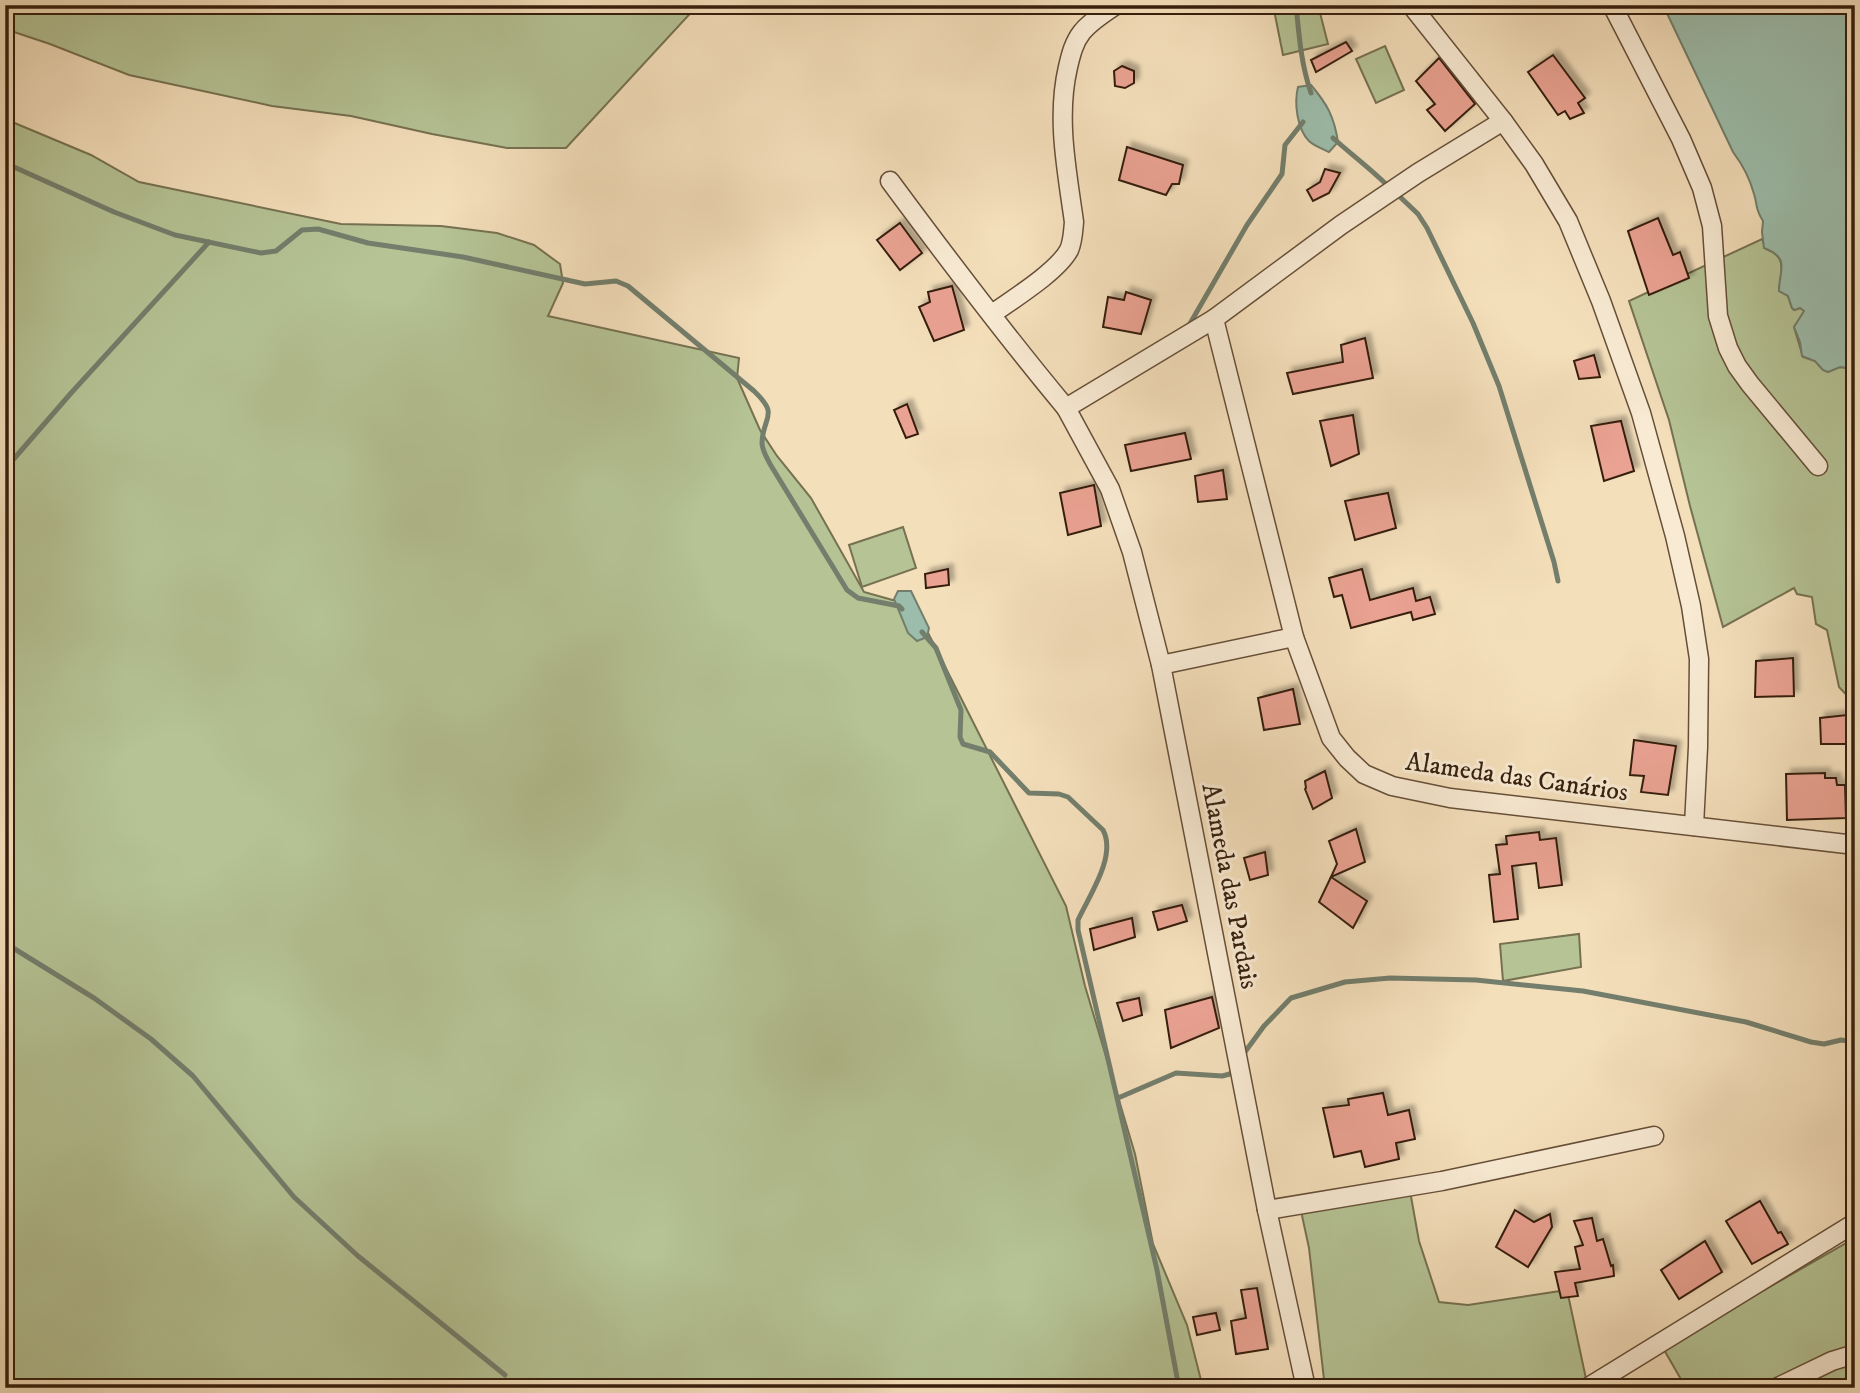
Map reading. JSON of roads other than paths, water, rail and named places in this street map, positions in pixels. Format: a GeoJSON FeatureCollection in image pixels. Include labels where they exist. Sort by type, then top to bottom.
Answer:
{"type":"FeatureCollection","features":[{"type":"Feature","properties":{"kind":"street"},"geometry":{"type":"LineString","coordinates":[[992,314],[1041,278],[1070,248],[1074,222],[1062,125],[1063,89],[1073,47],[1082,32],[1116,5]]}},
{"type":"Feature","properties":{"kind":"street"},"geometry":{"type":"LineString","coordinates":[[1411,5],[1503,121],[1534,164],[1568,221],[1601,301],[1641,413],[1675,536],[1691,606],[1699,659],[1694,826]]}},
{"type":"Feature","properties":{"kind":"street"},"geometry":{"type":"LineString","coordinates":[[1612,5],[1681,139],[1702,188],[1712,226],[1718,316],[1728,348],[1750,384],[1818,466]]}},
{"type":"Feature","properties":{"kind":"street"},"geometry":{"type":"LineString","coordinates":[[1066,408],[1214,319],[1341,225],[1418,173],[1503,121]]}},
{"type":"Feature","properties":{"kind":"street","name":"Alameda das Pardais"},"geometry":{"type":"LineString","coordinates":[[890,181],[941,251],[1066,408],[1110,489],[1132,552],[1161,665],[1267,1210],[1306,1388]]}},
{"type":"Feature","properties":{"kind":"street","name":"Alameda das Canários"},"geometry":{"type":"LineString","coordinates":[[1214,319],[1294,638],[1331,738],[1364,774],[1392,786],[1450,798],[1855,845]]}},
{"type":"Feature","properties":{"kind":"street"},"geometry":{"type":"LineString","coordinates":[[1161,665],[1294,638]]}},
{"type":"Feature","properties":{"kind":"street"},"geometry":{"type":"LineString","coordinates":[[1267,1210],[1442,1181],[1654,1136]]}},
{"type":"Feature","properties":{"kind":"street"},"geometry":{"type":"LineString","coordinates":[[1587,1388],[1855,1223]]}},
{"type":"Feature","properties":{"kind":"street"},"geometry":{"type":"LineString","coordinates":[[1776,1388],[1832,1361],[1855,1354]]}},
{"type":"Feature","properties":{"kind":"waterway"},"geometry":{"type":"LineString","coordinates":[[1296,5],[1299,38],[1311,93]]}},
{"type":"Feature","properties":{"kind":"waterway"},"geometry":{"type":"LineString","coordinates":[[1188,327],[1247,225],[1282,174],[1285,145],[1303,122]]}},
{"type":"Feature","properties":{"kind":"waterway"},"geometry":{"type":"LineString","coordinates":[[1333,138],[1389,187]]}},
{"type":"Feature","properties":{"kind":"waterway"},"geometry":{"type":"LineString","coordinates":[[5,163],[114,212],[175,235],[261,253],[276,251],[302,230],[318,229],[368,243],[463,257],[585,284],[616,281],[628,286],[762,399],[768,411],[762,443],[765,454],[847,590],[858,598],[899,606],[902,609]]}},
{"type":"Feature","properties":{"kind":"waterway"},"geometry":{"type":"LineString","coordinates":[[1396,193],[1418,214],[1427,228],[1473,323],[1499,386],[1558,581]]}},
{"type":"Feature","properties":{"kind":"waterway"},"geometry":{"type":"LineString","coordinates":[[5,469],[209,242]]}},
{"type":"Feature","properties":{"kind":"waterway"},"geometry":{"type":"LineString","coordinates":[[922,632],[936,648],[961,710],[960,737],[963,744],[990,752],[1029,793],[1068,797],[1103,830],[1107,852],[1100,876],[1078,920],[1078,930],[1157,1270],[1179,1388]]}},
{"type":"Feature","properties":{"kind":"waterway"},"geometry":{"type":"LineString","coordinates":[[5,943],[94,998],[151,1039],[193,1076],[294,1197],[358,1256],[505,1375]]}},
{"type":"Feature","properties":{"kind":"waterway"},"geometry":{"type":"LineString","coordinates":[[1242,1056],[1264,1026],[1291,998],[1345,982],[1390,978],[1476,980],[1583,991],[1746,1022],[1811,1042],[1824,1044],[1848,1041],[1855,1047]]}},
{"type":"Feature","properties":{"kind":"waterway"},"geometry":{"type":"LineString","coordinates":[[1118,1098],[1176,1073],[1222,1076],[1230,1074],[1235,1067]]}}]}
